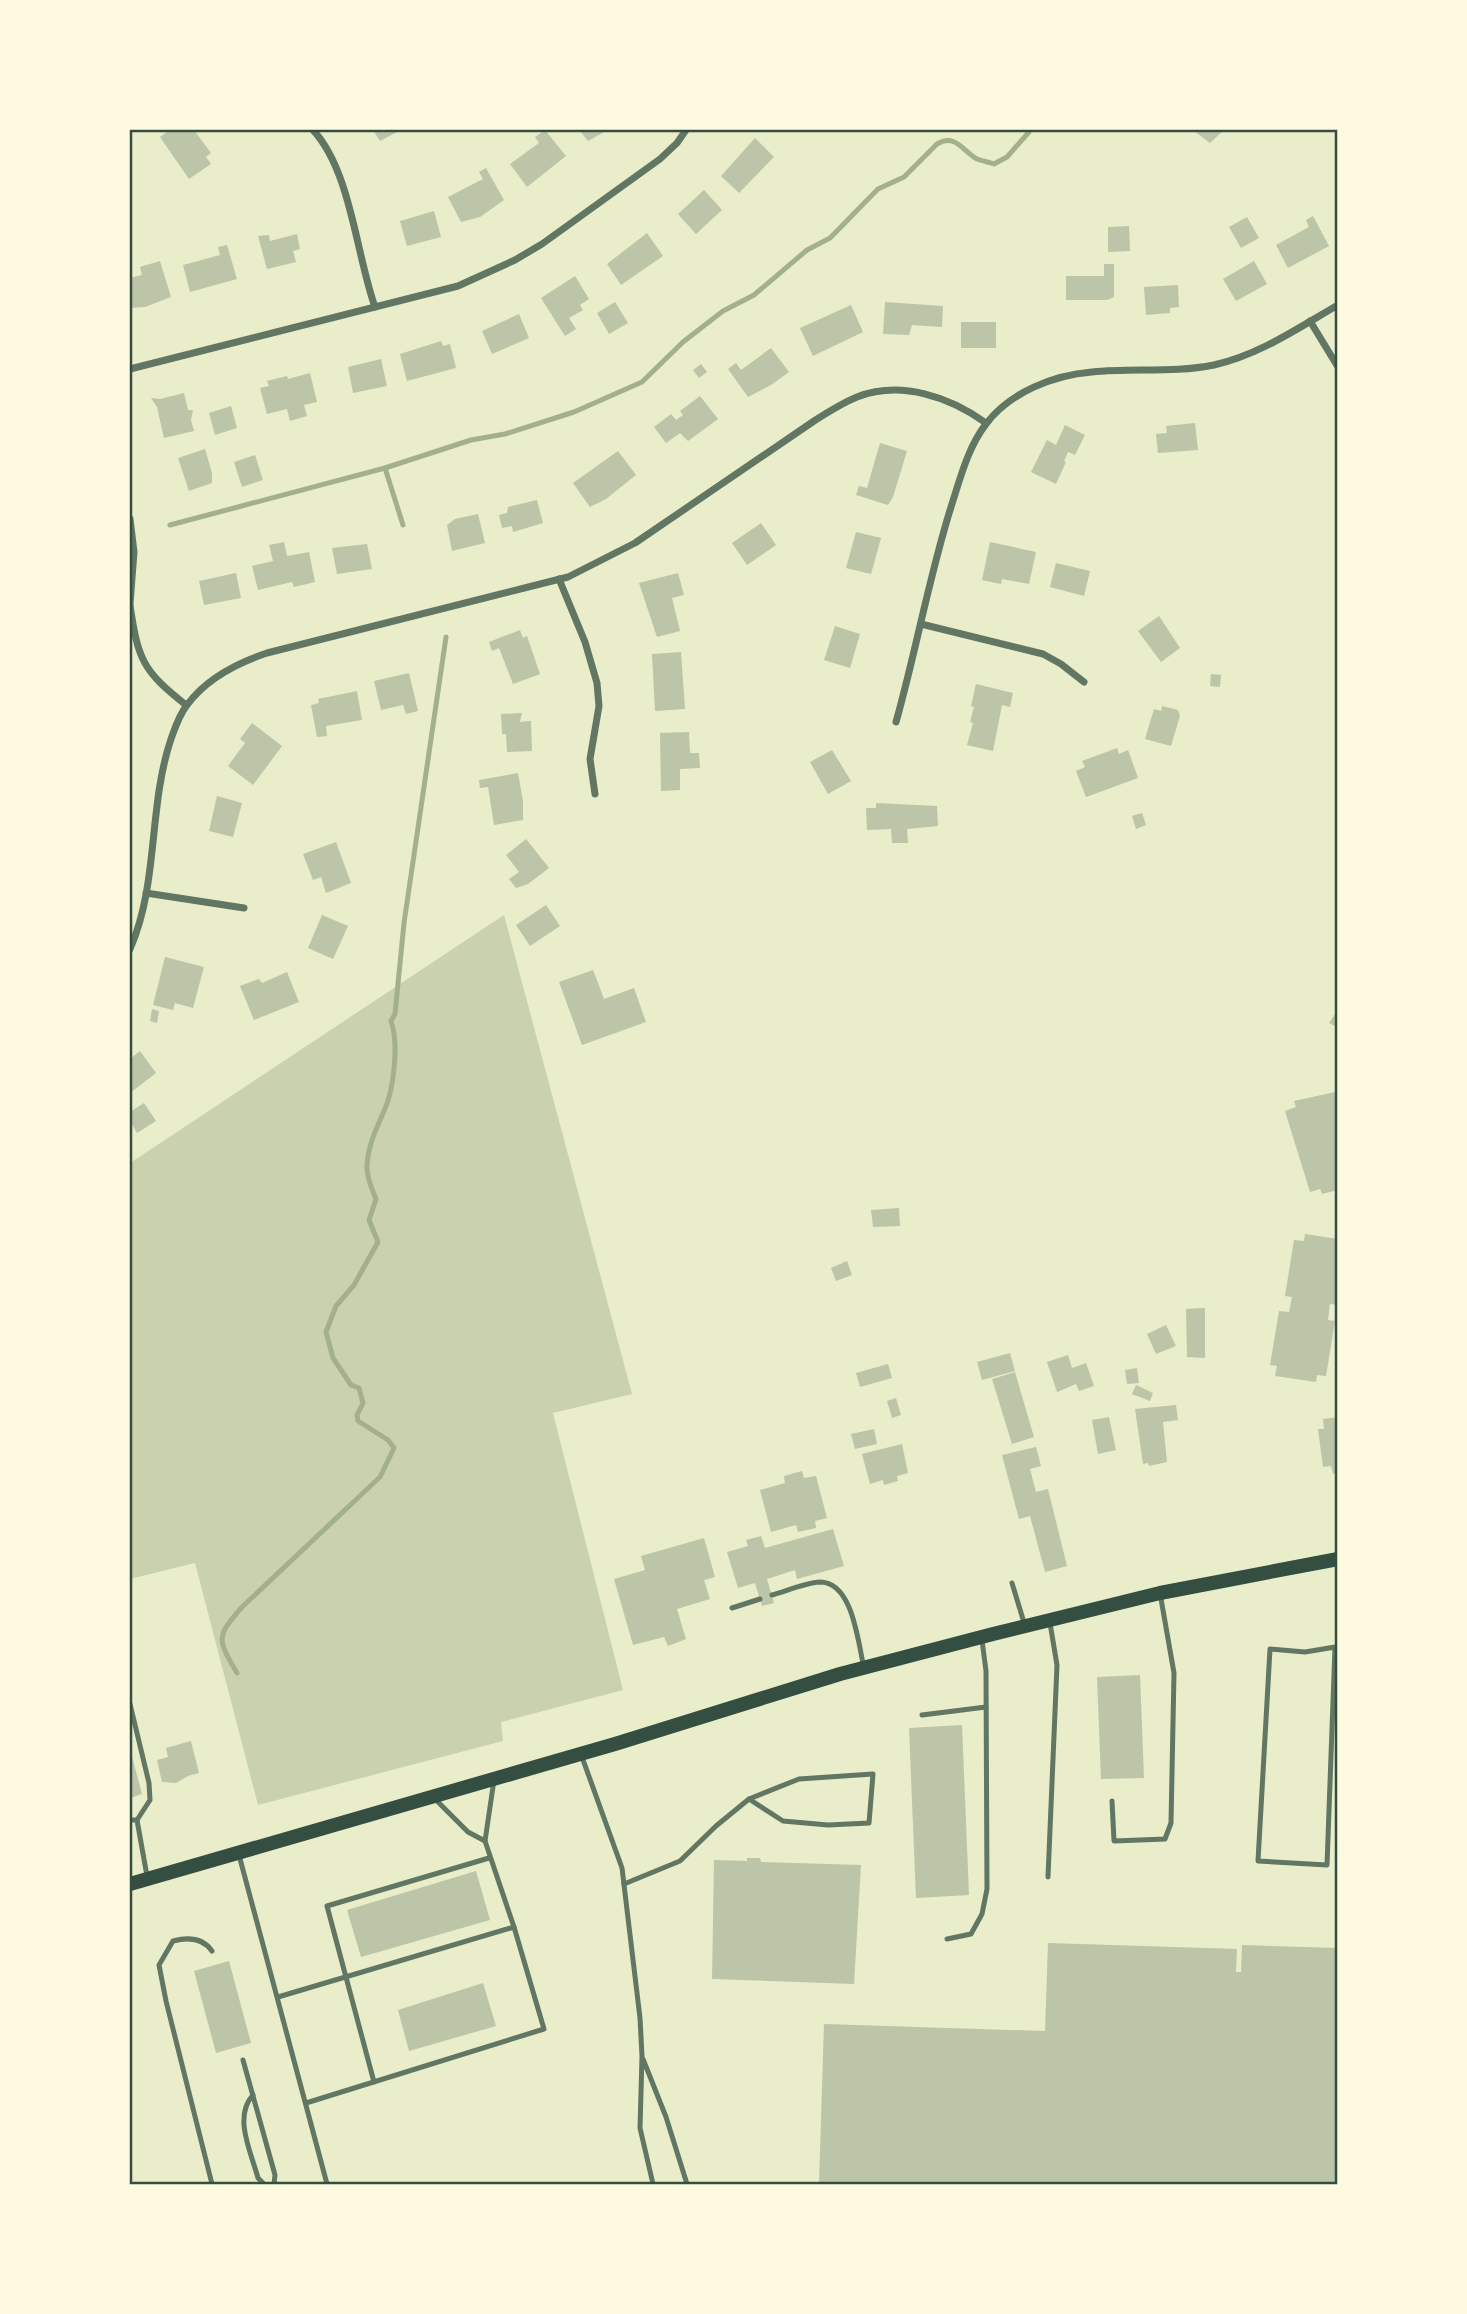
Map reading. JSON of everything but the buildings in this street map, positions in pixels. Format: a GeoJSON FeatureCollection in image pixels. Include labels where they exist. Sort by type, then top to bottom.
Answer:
{"type":"FeatureCollection","features":[{"type":"Feature","properties":{"kind":"main road"},"geometry":{"type":"LineString","coordinates":[[130,1884],[581,1754],[864,1668],[1160,1593],[1338,1559]]}},
{"type":"Feature","properties":{"kind":"street"},"geometry":{"type":"LineString","coordinates":[[313,130],[332,157],[343,187],[374,307]]}},
{"type":"Feature","properties":{"kind":"street"},"geometry":{"type":"LineString","coordinates":[[130,369],[458,286],[515,260],[628,184],[677,143],[686,130]]}},
{"type":"Feature","properties":{"kind":"street"},"geometry":{"type":"LineString","coordinates":[[896,722],[938,549],[959,481],[976,439],[986,423],[1000,409],[1032,387],[1049,381],[1093,372],[1194,368],[1258,351],[1338,305]]}},
{"type":"Feature","properties":{"kind":"street"},"geometry":{"type":"LineString","coordinates":[[1310,321],[1338,367]]}},
{"type":"Feature","properties":{"kind":"street"},"geometry":{"type":"LineString","coordinates":[[130,949],[144,906],[161,777],[176,724],[186,705],[228,670],[245,660],[267,653],[559,579],[626,549],[814,421],[840,404],[859,396],[878,391],[915,391],[957,404],[986,423]]}},
{"type":"Feature","properties":{"kind":"street"},"geometry":{"type":"LineString","coordinates":[[130,519],[134,552],[130,604],[135,641],[146,668],[159,683],[186,705]]}},
{"type":"Feature","properties":{"kind":"street"},"geometry":{"type":"LineString","coordinates":[[559,579],[585,642],[597,683],[599,706],[590,759],[595,794]]}},
{"type":"Feature","properties":{"kind":"street"},"geometry":{"type":"LineString","coordinates":[[921,624],[1043,654],[1084,682]]}},
{"type":"Feature","properties":{"kind":"street"},"geometry":{"type":"LineString","coordinates":[[146,893],[244,908]]}},
{"type":"Feature","properties":{"kind":"lane"},"geometry":{"type":"LineString","coordinates":[[772,1595],[820,1582],[838,1588],[847,1600],[864,1668]]}},
{"type":"Feature","properties":{"kind":"lane"},"geometry":{"type":"LineString","coordinates":[[1012,1583],[1025,1626]]}},
{"type":"Feature","properties":{"kind":"lane"},"geometry":{"type":"LineString","coordinates":[[1112,1801],[1114,1841],[1165,1839],[1171,1823],[1174,1673],[1160,1593]]}},
{"type":"Feature","properties":{"kind":"lane"},"geometry":{"type":"LineString","coordinates":[[732,1608],[760,1599]]}},
{"type":"Feature","properties":{"kind":"lane"},"geometry":{"type":"LineString","coordinates":[[1048,1877],[1057,1665],[1050,1620]]}},
{"type":"Feature","properties":{"kind":"lane"},"geometry":{"type":"LineString","coordinates":[[947,1939],[971,1934],[982,1914],[987,1889],[986,1671],[982,1637]]}},
{"type":"Feature","properties":{"kind":"lane"},"geometry":{"type":"LineString","coordinates":[[1336,1647],[1327,1865],[1258,1861],[1270,1649],[1305,1652],[1336,1647]]}},
{"type":"Feature","properties":{"kind":"lane"},"geometry":{"type":"LineString","coordinates":[[130,1704],[149,1783],[150,1800],[137,1820],[148,1879]]}},
{"type":"Feature","properties":{"kind":"lane"},"geometry":{"type":"LineString","coordinates":[[922,1716],[986,1707]]}},
{"type":"Feature","properties":{"kind":"lane"},"geometry":{"type":"LineString","coordinates":[[581,1754],[622,1868],[640,2018],[640,2128],[653,2185]]}},
{"type":"Feature","properties":{"kind":"lane"},"geometry":{"type":"LineString","coordinates":[[624,1884],[680,1861],[748,1799],[799,1779],[873,1774],[869,1823],[828,1825],[783,1821],[748,1799]]}},
{"type":"Feature","properties":{"kind":"lane"},"geometry":{"type":"LineString","coordinates":[[306,2103],[544,2029],[485,1842],[494,1778]]}},
{"type":"Feature","properties":{"kind":"lane"},"geometry":{"type":"LineString","coordinates":[[432,1796],[468,1832],[485,1842]]}},
{"type":"Feature","properties":{"kind":"lane"},"geometry":{"type":"LineString","coordinates":[[130,1820],[137,1820]]}},
{"type":"Feature","properties":{"kind":"lane"},"geometry":{"type":"LineString","coordinates":[[238,1852],[327,2185]]}},
{"type":"Feature","properties":{"kind":"lane"},"geometry":{"type":"LineString","coordinates":[[374,2082],[327,1906],[489,1858]]}},
{"type":"Feature","properties":{"kind":"lane"},"geometry":{"type":"LineString","coordinates":[[278,1997],[514,1927]]}},
{"type":"Feature","properties":{"kind":"lane"},"geometry":{"type":"LineString","coordinates":[[212,1951],[207,1944],[187,1937],[173,1941],[159,1965],[212,2185]]}},
{"type":"Feature","properties":{"kind":"lane"},"geometry":{"type":"LineString","coordinates":[[642,2056],[666,2117],[687,2185]]}},
{"type":"Feature","properties":{"kind":"lane"},"geometry":{"type":"LineString","coordinates":[[243,2060],[275,2175],[274,2185]]}},
{"type":"Feature","properties":{"kind":"lane"},"geometry":{"type":"LineString","coordinates":[[253,2095],[246,2102],[242,2117],[258,2178],[264,2185]]}},
{"type":"Feature","properties":{"kind":"green space"},"geometry":{"type":"Polygon","coordinates":[[[504,915],[632,1394],[553,1413],[623,1690],[501,1722],[503,1741],[258,1805],[195,1563],[130,1579],[130,1163],[504,915]]]}},
{"type":"Feature","properties":{"kind":"waterway"},"geometry":{"type":"LineString","coordinates":[[170,525],[385,468],[471,440],[505,434],[574,412],[642,382],[683,342],[723,311],[754,295],[807,250],[830,238],[878,189],[904,177],[937,144],[943,141],[954,142],[977,159],[994,164],[1007,157],[1029,130]]}},
{"type":"Feature","properties":{"kind":"waterway"},"geometry":{"type":"LineString","coordinates":[[385,468],[403,525]]}},
{"type":"Feature","properties":{"kind":"waterway"},"geometry":{"type":"LineString","coordinates":[[237,1673],[223,1645],[222,1638],[227,1625],[242,1607],[380,1477],[394,1448],[388,1440],[358,1421],[357,1415],[363,1403],[359,1388],[351,1385],[333,1358],[326,1332],[336,1306],[354,1285],[378,1242],[369,1220],[376,1199],[368,1176],[367,1160],[372,1139],[388,1102],[393,1079],[395,1041],[391,1021],[395,1014],[404,923],[446,637]]}}]}
